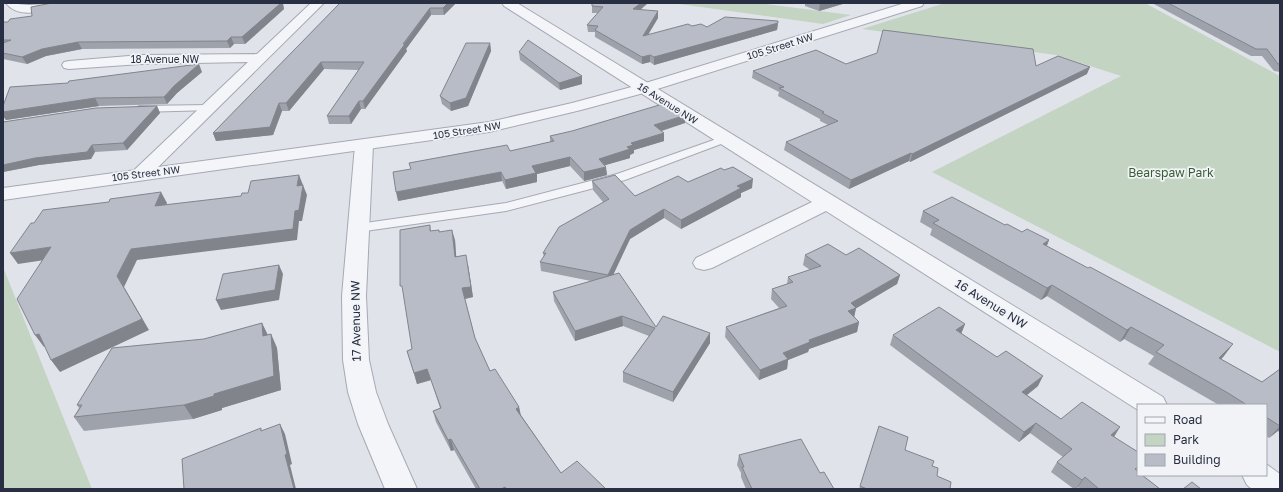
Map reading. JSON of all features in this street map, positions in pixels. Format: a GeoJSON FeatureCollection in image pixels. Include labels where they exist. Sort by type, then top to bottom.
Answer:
{"type":"FeatureCollection","features":[{"type":"Feature","properties":{"kind":"street"},"geometry":{"type":"LineString","coordinates":[[12,3],[17,7],[26,8],[62,3]]}},
{"type":"Feature","properties":{"kind":"street"},"geometry":{"type":"LineString","coordinates":[[140,174],[318,3]]}},
{"type":"Feature","properties":{"kind":"street","name":"16 Avenue NW"},"geometry":{"type":"LineString","coordinates":[[508,3],[1151,404]]}},
{"type":"Feature","properties":{"kind":"street","name":"105 Street NW"},"geometry":{"type":"LineString","coordinates":[[3,194],[489,127],[546,114],[645,88],[918,3]]}},
{"type":"Feature","properties":{"kind":"street","name":"18 Avenue NW"},"geometry":{"type":"LineString","coordinates":[[69,65],[124,59],[260,58]]}},
{"type":"Feature","properties":{"kind":"street","name":"17 Avenue NW"},"geometry":{"type":"LineString","coordinates":[[364,145],[354,296],[356,360],[362,392],[373,424],[401,489]]}},
{"type":"Feature","properties":{"kind":"street"},"geometry":{"type":"LineString","coordinates":[[704,263],[828,202]]}},
{"type":"Feature","properties":{"kind":"street"},"geometry":{"type":"LineString","coordinates":[[1259,476],[1275,489]]}},
{"type":"Feature","properties":{"kind":"lane"},"geometry":{"type":"LineString","coordinates":[[131,109],[208,108]]}},
{"type":"Feature","properties":{"kind":"lane"},"geometry":{"type":"LineString","coordinates":[[358,228],[506,207],[621,177],[725,139]]}},
{"type":"Feature","properties":{"kind":"green space"},"geometry":{"type":"Polygon","coordinates":[[[672,3],[758,3],[851,15],[823,24],[672,3]]]}},
{"type":"Feature","properties":{"kind":"green space","name":"Bearspaw Park"},"geometry":{"type":"Polygon","coordinates":[[[945,3],[1145,3],[1280,76],[1280,352],[932,172],[1121,76],[1056,55],[862,29],[945,3]]]}},
{"type":"Feature","properties":{"kind":"green space"},"geometry":{"type":"Polygon","coordinates":[[[3,267],[92,489],[3,489],[3,267]]]}},
{"type":"Feature","properties":{"kind":"building"},"geometry":{"type":"Polygon","coordinates":[[[52,3],[281,3],[242,37],[231,37],[227,41],[78,42],[42,49],[22,57],[3,53],[3,43],[11,40],[3,40],[3,22],[8,22],[10,19],[32,16],[31,7],[52,3]]]}},
{"type":"Feature","properties":{"kind":"building"},"geometry":{"type":"Polygon","coordinates":[[[340,3],[448,3],[443,8],[430,8],[363,101],[359,101],[349,116],[327,116],[364,62],[321,62],[286,103],[279,103],[270,127],[213,133],[340,3]]]}},
{"type":"Feature","properties":{"kind":"building"},"geometry":{"type":"Polygon","coordinates":[[[592,3],[641,3],[633,9],[658,11],[643,36],[688,24],[692,26],[701,24],[707,27],[725,17],[778,21],[778,23],[654,57],[650,55],[642,57],[595,30],[598,26],[587,25],[603,7],[592,6],[592,3]]]}},
{"type":"Feature","properties":{"kind":"building"},"geometry":{"type":"Polygon","coordinates":[[[1168,3],[1280,3],[1280,64],[1278,64],[1267,49],[1256,49],[1168,3]]]}},
{"type":"Feature","properties":{"kind":"building"},"geometry":{"type":"Polygon","coordinates":[[[883,30],[1033,49],[1036,66],[1058,56],[1090,67],[912,154],[911,153],[851,180],[786,142],[838,121],[779,88],[784,87],[753,71],[816,50],[846,64],[877,53],[883,30]]]}},
{"type":"Feature","properties":{"kind":"building"},"geometry":{"type":"Polygon","coordinates":[[[528,40],[582,76],[559,83],[519,52],[528,40]]]}},
{"type":"Feature","properties":{"kind":"building"},"geometry":{"type":"Polygon","coordinates":[[[466,43],[490,43],[466,98],[450,103],[440,96],[466,43]]]}},
{"type":"Feature","properties":{"kind":"building"},"geometry":{"type":"Polygon","coordinates":[[[199,64],[164,97],[95,98],[3,112],[3,106],[10,87],[68,83],[69,81],[199,64]]]}},
{"type":"Feature","properties":{"kind":"building"},"geometry":{"type":"Polygon","coordinates":[[[666,103],[686,115],[654,125],[664,133],[631,143],[633,145],[627,147],[630,149],[599,159],[606,167],[584,172],[570,157],[532,166],[536,173],[505,180],[501,172],[396,192],[393,172],[411,169],[409,163],[507,145],[510,151],[554,141],[550,136],[572,131],[666,103]]]}},
{"type":"Feature","properties":{"kind":"building"},"geometry":{"type":"Polygon","coordinates":[[[157,106],[123,143],[92,145],[87,152],[35,158],[3,165],[3,122],[96,108],[157,106]]]}},
{"type":"Feature","properties":{"kind":"building"},"geometry":{"type":"Polygon","coordinates":[[[733,167],[753,179],[737,186],[741,188],[681,220],[664,209],[630,230],[608,275],[540,262],[546,253],[543,253],[559,227],[609,199],[592,181],[615,175],[635,196],[678,176],[688,182],[721,168],[724,170],[733,167]]]}},
{"type":"Feature","properties":{"kind":"building"},"geometry":{"type":"Polygon","coordinates":[[[299,175],[297,186],[303,185],[299,210],[295,211],[293,229],[131,249],[117,276],[142,319],[51,360],[39,334],[35,335],[17,299],[51,247],[10,253],[31,223],[34,223],[43,210],[109,202],[110,199],[161,192],[155,206],[241,196],[242,193],[248,193],[251,181],[299,175]]]}},
{"type":"Feature","properties":{"kind":"building"},"geometry":{"type":"Polygon","coordinates":[[[952,197],[1005,225],[1007,224],[1022,232],[1027,229],[1049,240],[1043,244],[1088,268],[1090,267],[1233,344],[1219,358],[1262,382],[1280,369],[1280,426],[1267,418],[1267,404],[1245,404],[1156,352],[1164,345],[1131,327],[1127,330],[1052,285],[1047,288],[933,223],[939,220],[923,211],[952,197]]]}},
{"type":"Feature","properties":{"kind":"building"},"geometry":{"type":"Polygon","coordinates":[[[430,225],[430,231],[439,230],[439,232],[452,230],[455,257],[466,255],[471,287],[462,288],[475,338],[490,371],[495,369],[519,407],[516,409],[561,473],[577,461],[606,489],[507,489],[505,487],[501,489],[480,489],[451,439],[448,440],[433,411],[441,408],[427,369],[414,373],[407,351],[412,349],[402,286],[400,286],[400,230],[430,225]]]}},
{"type":"Feature","properties":{"kind":"building"},"geometry":{"type":"Polygon","coordinates":[[[828,244],[846,255],[859,248],[900,275],[851,303],[856,308],[848,311],[859,322],[809,340],[810,342],[783,353],[788,359],[760,370],[726,327],[787,306],[772,289],[793,282],[788,277],[821,266],[805,255],[828,244]]]}},
{"type":"Feature","properties":{"kind":"building"},"geometry":{"type":"Polygon","coordinates":[[[279,265],[275,290],[216,300],[223,274],[279,265]]]}},
{"type":"Feature","properties":{"kind":"building"},"geometry":{"type":"Polygon","coordinates":[[[619,273],[656,327],[663,316],[710,333],[673,392],[623,372],[655,328],[622,316],[575,331],[553,292],[619,273]]]}},
{"type":"Feature","properties":{"kind":"building"},"geometry":{"type":"Polygon","coordinates":[[[939,307],[965,324],[956,330],[997,357],[1006,351],[1043,376],[1022,392],[1061,419],[1082,402],[1120,427],[1111,435],[1137,451],[1137,468],[1135,469],[1137,471],[1137,476],[1143,476],[1160,489],[1099,489],[1085,477],[1082,480],[1057,462],[1072,449],[1036,423],[1024,432],[893,335],[939,307]]]}},
{"type":"Feature","properties":{"kind":"building"},"geometry":{"type":"Polygon","coordinates":[[[262,323],[263,336],[271,334],[274,376],[214,394],[214,396],[184,405],[74,417],[82,405],[77,405],[112,348],[204,339],[262,323]]]}},
{"type":"Feature","properties":{"kind":"building"},"geometry":{"type":"Polygon","coordinates":[[[280,424],[287,454],[285,455],[294,489],[184,489],[182,459],[261,428],[261,431],[280,424]]]}},
{"type":"Feature","properties":{"kind":"building"},"geometry":{"type":"Polygon","coordinates":[[[879,426],[908,437],[905,450],[934,461],[932,466],[938,468],[937,476],[951,482],[950,489],[867,489],[860,486],[879,426]]]}},
{"type":"Feature","properties":{"kind":"building"},"geometry":{"type":"Polygon","coordinates":[[[801,439],[820,473],[824,472],[834,489],[752,489],[742,467],[744,467],[739,455],[801,439]]]}},
{"type":"Feature","properties":{"kind":"building"},"geometry":{"type":"Polygon","coordinates":[[[1192,482],[1201,489],[1183,489],[1192,482]]]}}]}
